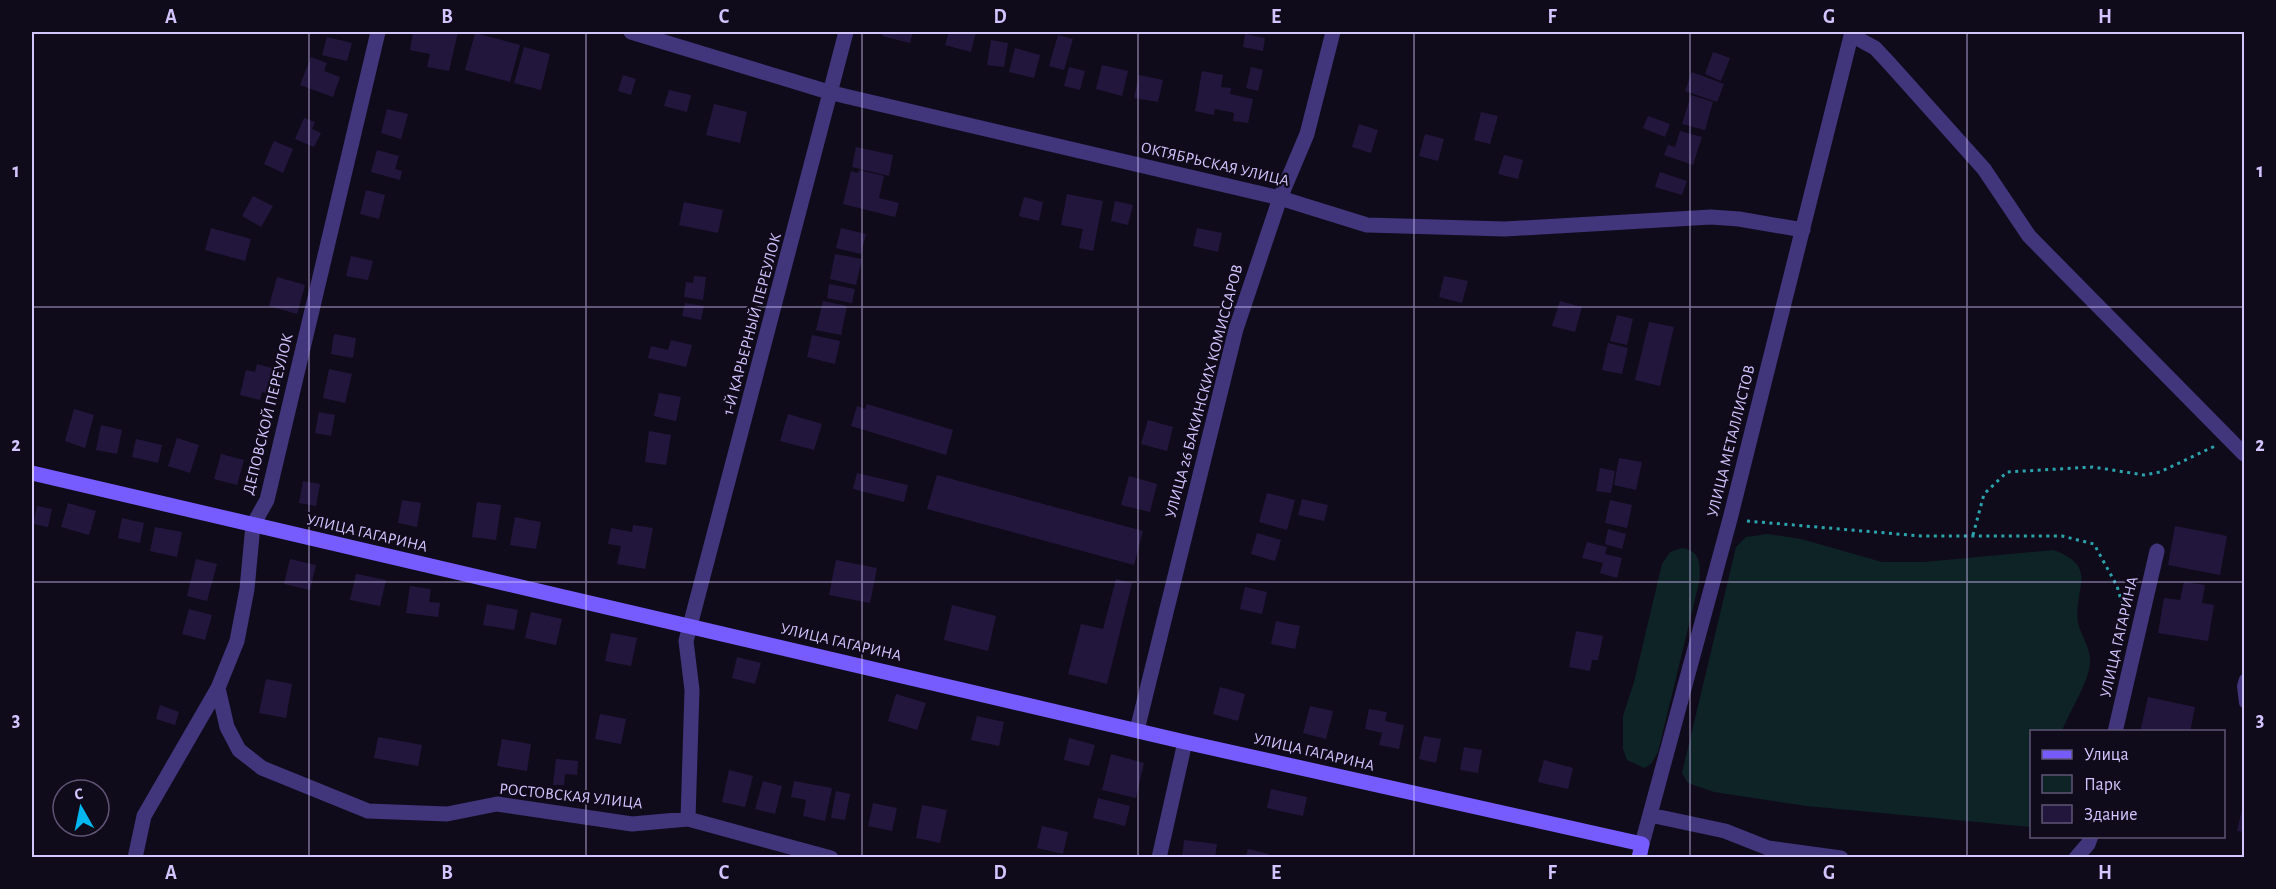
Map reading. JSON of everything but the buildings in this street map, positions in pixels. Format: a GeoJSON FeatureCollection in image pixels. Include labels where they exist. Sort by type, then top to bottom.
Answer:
{"type":"FeatureCollection","features":[{"type":"Feature","properties":{"kind":"main road","name":"УЛИЦА ГАГАРИНА"},"geometry":{"type":"LineString","coordinates":[[32,473],[1137,730],[1641,851]]}},
{"type":"Feature","properties":{"kind":"street","name":"ДЕПОВСКОЙ ПЕРЕУЛОК"},"geometry":{"type":"LineString","coordinates":[[135,858],[144,816],[218,688],[237,641],[247,589],[253,525],[267,500],[378,32]]}},
{"type":"Feature","properties":{"kind":"street","name":"ОКТЯБРЬСКАЯ УЛИЦА"},"geometry":{"type":"LineString","coordinates":[[631,32],[832,93],[1280,198],[1367,225],[1505,229],[1711,217],[1739,219],[1803,230]]}},
{"type":"Feature","properties":{"kind":"street","name":"1-Й КАРЬЕРНЫЙ ПЕРЕУЛОК"},"geometry":{"type":"LineString","coordinates":[[688,819],[692,690],[686,641],[689,625],[832,93],[846,32]]}},
{"type":"Feature","properties":{"kind":"street","name":"УЛИЦА 26 БАКИНСКИХ КОМИССАРОВ"},"geometry":{"type":"LineString","coordinates":[[1137,730],[1236,329],[1280,198],[1307,134],[1333,32]]}},
{"type":"Feature","properties":{"kind":"street","name":"УЛИЦА МЕТАЛЛИСТОВ"},"geometry":{"type":"LineString","coordinates":[[1641,851],[1730,519],[1851,33]]}},
{"type":"Feature","properties":{"kind":"street"},"geometry":{"type":"LineString","coordinates":[[1851,33],[1875,48],[1984,170],[2029,237],[2244,454]]}},
{"type":"Feature","properties":{"kind":"street","name":"УЛИЦА ГАГАРИНА"},"geometry":{"type":"LineString","coordinates":[[2115,730],[2157,551]]}},
{"type":"Feature","properties":{"kind":"street","name":"РОСТОВСКАЯ УЛИЦА"},"geometry":{"type":"LineString","coordinates":[[218,688],[227,727],[239,750],[262,768],[369,811],[447,814],[497,804],[632,824],[688,819],[831,858]]}},
{"type":"Feature","properties":{"kind":"street"},"geometry":{"type":"LineString","coordinates":[[1159,858],[1185,742]]}},
{"type":"Feature","properties":{"kind":"street"},"geometry":{"type":"LineString","coordinates":[[1650,815],[1725,831],[1768,848],[1841,858]]}},
{"type":"Feature","properties":{"kind":"street"},"geometry":{"type":"LineString","coordinates":[[2076,858],[2091,838]]}},
{"type":"Feature","properties":{"kind":"lane"},"geometry":{"type":"LineString","coordinates":[[2244,679],[2242,686],[2244,703]]}},
{"type":"Feature","properties":{"kind":"path"},"geometry":{"type":"LineString","coordinates":[[1973,535],[1984,494],[2007,472],[2093,466],[2144,476],[2160,472],[2229,439]]}},
{"type":"Feature","properties":{"kind":"path"},"geometry":{"type":"LineString","coordinates":[[1730,519],[1921,536],[2062,536],[2094,544],[2117,586],[2126,618]]}},
{"type":"Feature","properties":{"kind":"green space"},"geometry":{"type":"Polygon","coordinates":[[[1768,534],[1801,539],[1882,562],[1924,562],[2054,550],[2076,564],[2081,580],[2077,610],[2078,623],[2089,652],[2089,671],[2062,730],[2030,730],[2030,827],[1807,806],[1714,792],[1688,783],[1682,773],[1736,547],[1746,537],[1768,534]]]}},
{"type":"Feature","properties":{"kind":"green space"},"geometry":{"type":"Polygon","coordinates":[[[1682,548],[1693,552],[1698,560],[1699,583],[1658,752],[1651,764],[1644,768],[1627,760],[1623,749],[1623,716],[1634,682],[1662,564],[1670,552],[1682,548]]]}}]}
